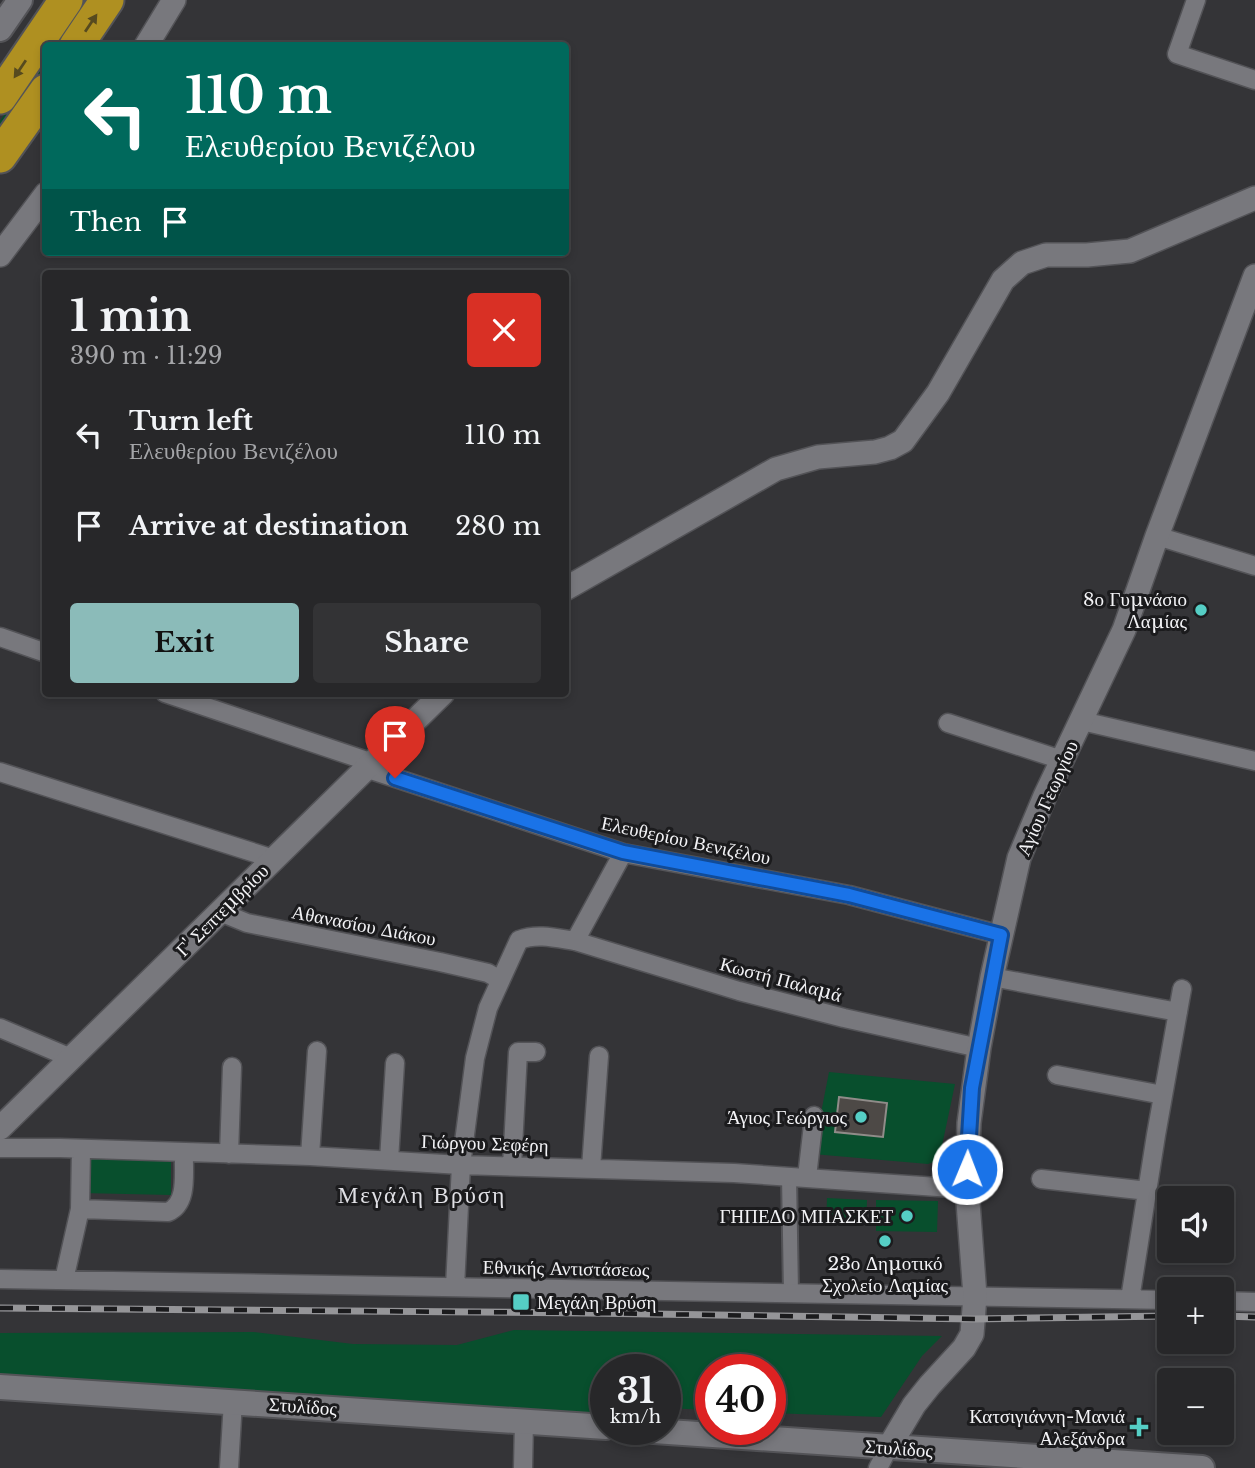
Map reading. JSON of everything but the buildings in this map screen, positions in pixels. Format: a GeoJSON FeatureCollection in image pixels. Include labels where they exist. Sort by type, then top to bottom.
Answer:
{"type":"FeatureCollection","features":[{"type":"Feature","properties":{"kind":"highway"},"geometry":{"type":"LineString","coordinates":[[0,97],[66,0]]}},
{"type":"Feature","properties":{"kind":"highway"},"geometry":{"type":"LineString","coordinates":[[79,42],[107,0]]}},
{"type":"Feature","properties":{"kind":"highway"},"geometry":{"type":"LineString","coordinates":[[0,156],[42,97]]}},
{"type":"Feature","properties":{"kind":"main road"},"geometry":{"type":"LineString","coordinates":[[0,29],[20,0]]}},
{"type":"Feature","properties":{"kind":"main road","name":"Στυλίδος"},"geometry":{"type":"LineString","coordinates":[[0,1387],[590,1426]]}},
{"type":"Feature","properties":{"kind":"main road","name":"Στυλίδος"},"geometry":{"type":"LineString","coordinates":[[681,1435],[884,1458],[1202,1468]]}},
{"type":"Feature","properties":{"kind":"street"},"geometry":{"type":"LineString","coordinates":[[148,42],[173,0]]}},
{"type":"Feature","properties":{"kind":"street"},"geometry":{"type":"LineString","coordinates":[[1196,0],[1177,54],[1255,80]]}},
{"type":"Feature","properties":{"kind":"street"},"geometry":{"type":"LineString","coordinates":[[569,587],[776,469],[818,457],[875,452],[903,441],[938,393],[1003,281],[1022,263],[1046,255],[1130,251],[1255,198]]}},
{"type":"Feature","properties":{"kind":"street"},"geometry":{"type":"LineString","coordinates":[[0,255],[42,199]]}},
{"type":"Feature","properties":{"kind":"street","name":"Αγίου Γεωργίου"},"geometry":{"type":"LineString","coordinates":[[884,1458],[930,1385],[970,1341],[974,1324],[975,1296],[967,1189],[969,1123],[992,977],[1019,858],[1124,630],[1255,276]]}},
{"type":"Feature","properties":{"kind":"street"},"geometry":{"type":"LineString","coordinates":[[1157,536],[1255,566]]}},
{"type":"Feature","properties":{"kind":"street"},"geometry":{"type":"LineString","coordinates":[[0,637],[42,652]]}},
{"type":"Feature","properties":{"kind":"street","name":"Ελευθερίου Βενιζέλου"},"geometry":{"type":"LineString","coordinates":[[176,697],[623,852],[849,895],[1001,935]]}},
{"type":"Feature","properties":{"kind":"street","name":"Γ' Σεπτεμβρίου"},"geometry":{"type":"LineString","coordinates":[[0,1128],[439,697]]}},
{"type":"Feature","properties":{"kind":"street"},"geometry":{"type":"LineString","coordinates":[[1082,722],[1255,761]]}},
{"type":"Feature","properties":{"kind":"street"},"geometry":{"type":"LineString","coordinates":[[948,723],[1062,760]]}},
{"type":"Feature","properties":{"kind":"street"},"geometry":{"type":"LineString","coordinates":[[0,772],[274,859]]}},
{"type":"Feature","properties":{"kind":"street"},"geometry":{"type":"LineString","coordinates":[[575,940],[623,852]]}},
{"type":"Feature","properties":{"kind":"street","name":"Αθανασίου Διάκου"},"geometry":{"type":"LineString","coordinates":[[220,912],[247,923],[440,962],[488,973],[500,980]]}},
{"type":"Feature","properties":{"kind":"street","name":"Κωστή Παλαμά"},"geometry":{"type":"LineString","coordinates":[[500,980],[519,940],[541,936],[575,940],[739,991],[979,1048]]}},
{"type":"Feature","properties":{"kind":"street"},"geometry":{"type":"LineString","coordinates":[[992,977],[1178,1012]]}},
{"type":"Feature","properties":{"kind":"street"},"geometry":{"type":"LineString","coordinates":[[454,1287],[461,1165],[478,1047],[488,1008],[500,980]]}},
{"type":"Feature","properties":{"kind":"street"},"geometry":{"type":"LineString","coordinates":[[1130,1299],[1182,989]]}},
{"type":"Feature","properties":{"kind":"street"},"geometry":{"type":"LineString","coordinates":[[0,1028],[71,1058]]}},
{"type":"Feature","properties":{"kind":"street"},"geometry":{"type":"LineString","coordinates":[[310,1156],[317,1051]]}},
{"type":"Feature","properties":{"kind":"street"},"geometry":{"type":"LineString","coordinates":[[512,1166],[518,1052],[536,1052]]}},
{"type":"Feature","properties":{"kind":"street"},"geometry":{"type":"LineString","coordinates":[[591,1168],[598,1056]]}},
{"type":"Feature","properties":{"kind":"street"},"geometry":{"type":"LineString","coordinates":[[389,1160],[395,1063]]}},
{"type":"Feature","properties":{"kind":"street"},"geometry":{"type":"LineString","coordinates":[[229,1154],[232,1067]]}},
{"type":"Feature","properties":{"kind":"street"},"geometry":{"type":"LineString","coordinates":[[1057,1075],[1163,1095]]}},
{"type":"Feature","properties":{"kind":"street"},"geometry":{"type":"LineString","coordinates":[[791,1293],[798,1176],[814,1115]]}},
{"type":"Feature","properties":{"kind":"street","name":"Γιώργου Σεφέρη"},"geometry":{"type":"LineString","coordinates":[[0,1148],[310,1156],[461,1165],[798,1176],[967,1189]]}},
{"type":"Feature","properties":{"kind":"street"},"geometry":{"type":"LineString","coordinates":[[64,1280],[80,1209],[81,1150]]}},
{"type":"Feature","properties":{"kind":"street"},"geometry":{"type":"LineString","coordinates":[[80,1209],[168,1212],[177,1208],[182,1198],[184,1152]]}},
{"type":"Feature","properties":{"kind":"street"},"geometry":{"type":"LineString","coordinates":[[1041,1179],[1148,1191]]}},
{"type":"Feature","properties":{"kind":"street","name":"Εθνικής Αντιστάσεως"},"geometry":{"type":"LineString","coordinates":[[0,1279],[1157,1300]]}},
{"type":"Feature","properties":{"kind":"street"},"geometry":{"type":"LineString","coordinates":[[1234,1301],[1255,1302]]}},
{"type":"Feature","properties":{"kind":"street"},"geometry":{"type":"LineString","coordinates":[[229,1468],[233,1401]]}},
{"type":"Feature","properties":{"kind":"street"},"geometry":{"type":"LineString","coordinates":[[523,1468],[524,1422]]}},
{"type":"Feature","properties":{"kind":"green space"},"geometry":{"type":"Polygon","coordinates":[[[42,59],[42,72],[0,134],[0,121],[42,59]]]}},
{"type":"Feature","properties":{"kind":"green space"},"geometry":{"type":"Polygon","coordinates":[[[829,1072],[955,1084],[939,1160],[928,1164],[813,1154],[829,1072]]]}},
{"type":"Feature","properties":{"kind":"green space"},"geometry":{"type":"Polygon","coordinates":[[[82,1158],[171,1161],[171,1195],[81,1193],[82,1158]]]}},
{"type":"Feature","properties":{"kind":"green space"},"geometry":{"type":"Polygon","coordinates":[[[827,1198],[867,1200],[866,1224],[826,1223],[827,1198]]]}},
{"type":"Feature","properties":{"kind":"green space","name":"ΓΗΠΕΔΟ ΜΠΑΣΚΕΤ"},"geometry":{"type":"Polygon","coordinates":[[[876,1200],[938,1201],[937,1232],[876,1231],[876,1200]]]}},
{"type":"Feature","properties":{"kind":"green space"},"geometry":{"type":"Polygon","coordinates":[[[514,1330],[942,1336],[922,1356],[881,1417],[786,1414],[786,1354],[695,1354],[695,1409],[681,1409],[681,1354],[590,1354],[590,1415],[0,1381],[0,1333],[253,1332],[353,1344],[457,1345],[514,1330]]]}},
{"type":"Feature","properties":{"kind":"railway"},"geometry":{"type":"LineString","coordinates":[[0,1308],[974,1319],[1157,1316]]}},
{"type":"Feature","properties":{"kind":"railway"},"geometry":{"type":"LineString","coordinates":[[1234,1316],[1255,1317]]}},
{"type":"Feature","properties":{"kind":"place","name":"8ο Γυμνάσιο Λαμίας"},"geometry":{"type":"Point","coordinates":[1201,610]}},
{"type":"Feature","properties":{"kind":"place","name":"Άγιος Γεώργιος"},"geometry":{"type":"Point","coordinates":[861,1117]}},
{"type":"Feature","properties":{"kind":"place","name":"ΓΗΠΕΔΟ ΜΠΑΣΚΕΤ"},"geometry":{"type":"Point","coordinates":[907,1216]}},
{"type":"Feature","properties":{"kind":"place","name":"23ο Δημοτικό Σχολείο Λαμίας"},"geometry":{"type":"Point","coordinates":[885,1241]}},
{"type":"Feature","properties":{"kind":"place","name":"Μεγάλη Βρύση"},"geometry":{"type":"Point","coordinates":[521,1302]}},
{"type":"Feature","properties":{"kind":"place","name":"Κατσιγιάννη-Μανιά Αλεξάνδρα"},"geometry":{"type":"Point","coordinates":[1139,1427]}},
{"type":"Feature","properties":{"kind":"district","name":"Μεγάλη Βρύση"},"geometry":{"type":"Point","coordinates":[422,1195]}},
{"type":"Feature","properties":{"kind":"route"},"geometry":{"type":"LineString","coordinates":[[395,778],[623,852],[849,895],[1001,935],[972,1088],[967,1169]]}}]}
